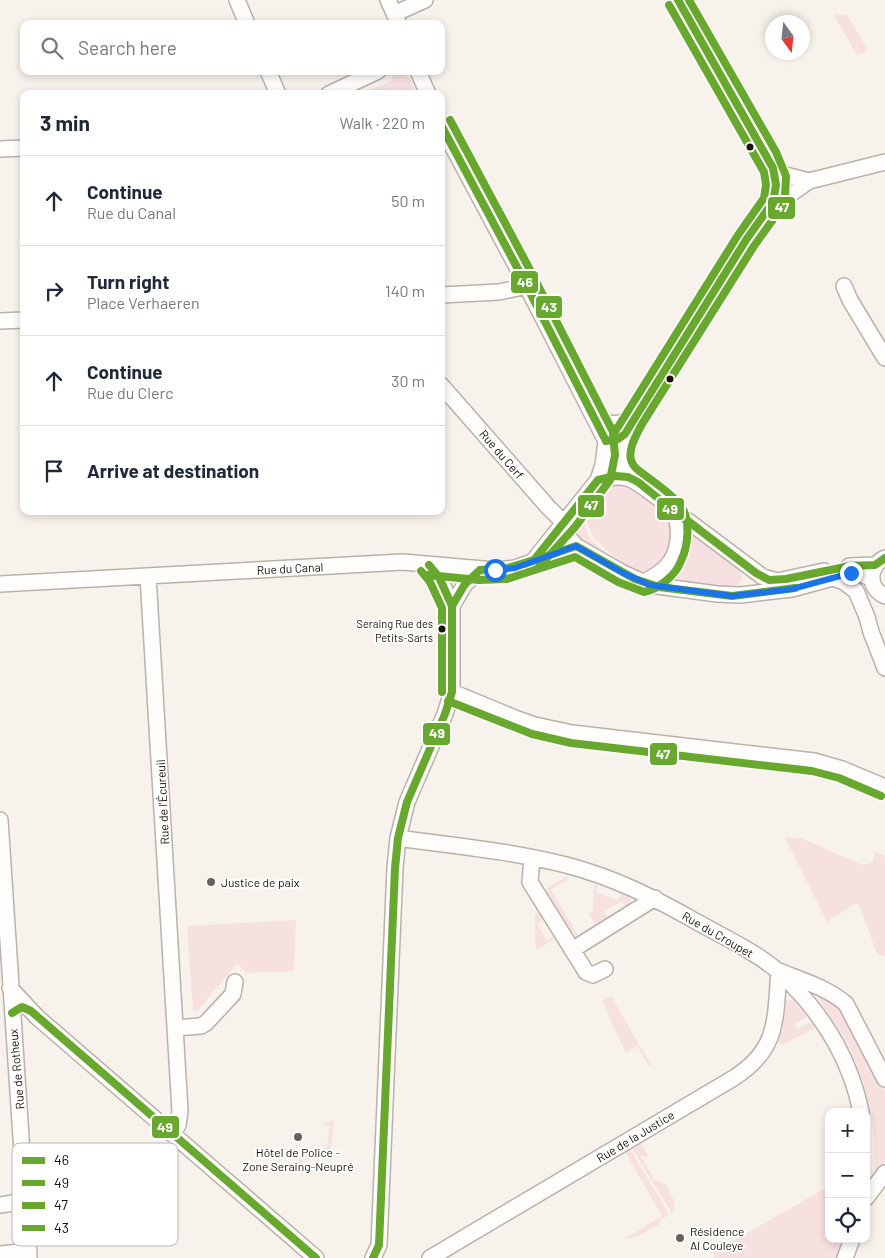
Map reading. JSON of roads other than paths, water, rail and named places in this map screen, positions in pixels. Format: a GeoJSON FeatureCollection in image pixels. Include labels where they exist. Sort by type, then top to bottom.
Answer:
{"type":"FeatureCollection","features":[{"type":"Feature","properties":{"kind":"street"},"geometry":{"type":"LineString","coordinates":[[237,0],[245,20]]}},
{"type":"Feature","properties":{"kind":"street"},"geometry":{"type":"LineString","coordinates":[[394,13],[425,0]]}},
{"type":"Feature","properties":{"kind":"street"},"geometry":{"type":"LineString","coordinates":[[620,460],[620,448],[633,419],[768,209],[775,195],[774,172],[767,157],[678,0]]}},
{"type":"Feature","properties":{"kind":"street"},"geometry":{"type":"LineString","coordinates":[[270,75],[276,90]]}},
{"type":"Feature","properties":{"kind":"street"},"geometry":{"type":"LineString","coordinates":[[338,90],[369,75]]}},
{"type":"Feature","properties":{"kind":"street"},"geometry":{"type":"LineString","coordinates":[[420,75],[426,90]]}},
{"type":"Feature","properties":{"kind":"street"},"geometry":{"type":"LineString","coordinates":[[445,132],[628,477],[664,502],[674,513],[688,520],[763,577],[777,580],[802,581],[857,573],[879,581]]}},
{"type":"Feature","properties":{"kind":"street"},"geometry":{"type":"LineString","coordinates":[[0,149],[20,148]]}},
{"type":"Feature","properties":{"kind":"street"},"geometry":{"type":"LineString","coordinates":[[768,209],[809,180],[883,166]]}},
{"type":"Feature","properties":{"kind":"street"},"geometry":{"type":"LineString","coordinates":[[774,172],[809,180]]}},
{"type":"Feature","properties":{"kind":"street"},"geometry":{"type":"LineString","coordinates":[[445,295],[499,292],[527,286]]}},
{"type":"Feature","properties":{"kind":"street"},"geometry":{"type":"LineString","coordinates":[[844,286],[850,300],[885,358]]}},
{"type":"Feature","properties":{"kind":"street"},"geometry":{"type":"LineString","coordinates":[[0,321],[20,320]]}},
{"type":"Feature","properties":{"kind":"street","name":"Rue du Cerf"},"geometry":{"type":"LineString","coordinates":[[445,390],[564,523]]}},
{"type":"Feature","properties":{"kind":"street"},"geometry":{"type":"LineString","coordinates":[[602,429],[633,419]]}},
{"type":"Feature","properties":{"kind":"street"},"geometry":{"type":"LineString","coordinates":[[602,429],[618,439],[625,434]]}},
{"type":"Feature","properties":{"kind":"street"},"geometry":{"type":"LineString","coordinates":[[534,560],[598,480],[603,465],[602,429]]}},
{"type":"Feature","properties":{"kind":"street"},"geometry":{"type":"LineString","coordinates":[[598,480],[615,476],[628,477]]}},
{"type":"Feature","properties":{"kind":"street"},"geometry":{"type":"LineString","coordinates":[[644,582],[665,569],[674,555],[678,536],[674,513]]}},
{"type":"Feature","properties":{"kind":"street"},"geometry":{"type":"LineString","coordinates":[[564,523],[569,538],[576,546],[623,573],[659,587],[732,596],[802,581],[850,566],[879,581]]}},
{"type":"Feature","properties":{"kind":"street","name":"Rue du Canal"},"geometry":{"type":"LineString","coordinates":[[0,584],[402,562],[480,570],[515,568],[576,546]]}},
{"type":"Feature","properties":{"kind":"street"},"geometry":{"type":"LineString","coordinates":[[378,1255],[385,1097],[388,1082],[395,868],[398,838],[407,802],[445,714],[452,692],[452,606],[439,577],[429,565]]}},
{"type":"Feature","properties":{"kind":"street"},"geometry":{"type":"LineString","coordinates":[[452,606],[465,584],[480,570]]}},
{"type":"Feature","properties":{"kind":"street","name":"Rue de l'Écureuil"},"geometry":{"type":"LineString","coordinates":[[148,576],[180,1111],[178,1125],[173,1134]]}},
{"type":"Feature","properties":{"kind":"street"},"geometry":{"type":"LineString","coordinates":[[832,578],[844,582],[856,591],[885,668]]}},
{"type":"Feature","properties":{"kind":"street"},"geometry":{"type":"LineString","coordinates":[[867,616],[879,581]]}},
{"type":"Feature","properties":{"kind":"street"},"geometry":{"type":"LineString","coordinates":[[871,632],[872,615],[878,605],[879,581]]}},
{"type":"Feature","properties":{"kind":"street"},"geometry":{"type":"LineString","coordinates":[[452,692],[515,718],[553,730],[814,761],[842,769],[885,787]]}},
{"type":"Feature","properties":{"kind":"street","name":"Rue de Rotheux"},"geometry":{"type":"LineString","coordinates":[[0,820],[10,988],[6,1013],[13,1035],[21,1143]]}},
{"type":"Feature","properties":{"kind":"street","name":"Rue du Croupet"},"geometry":{"type":"LineString","coordinates":[[398,838],[532,858],[602,876],[655,898],[749,951],[779,971],[819,988],[846,1004],[885,1079]]}},
{"type":"Feature","properties":{"kind":"street"},"geometry":{"type":"LineString","coordinates":[[532,858],[530,882],[583,968],[590,974],[595,974],[605,968]]}},
{"type":"Feature","properties":{"kind":"street"},"geometry":{"type":"LineString","coordinates":[[572,950],[655,898]]}},
{"type":"Feature","properties":{"kind":"street","name":"Rue du Croupet"},"geometry":{"type":"LineString","coordinates":[[779,971],[807,1000],[832,1037],[851,1075],[860,1108]]}},
{"type":"Feature","properties":{"kind":"street","name":"Rue de la Justice"},"geometry":{"type":"LineString","coordinates":[[430,1258],[732,1079],[752,1065],[761,1055],[773,1030],[779,971]]}},
{"type":"Feature","properties":{"kind":"street"},"geometry":{"type":"LineString","coordinates":[[175,1028],[201,1026],[206,1023],[233,994],[235,982]]}},
{"type":"Feature","properties":{"kind":"street"},"geometry":{"type":"LineString","coordinates":[[10,988],[32,1015]]}},
{"type":"Feature","properties":{"kind":"street"},"geometry":{"type":"LineString","coordinates":[[6,1013],[18,1007],[32,1015],[316,1258]]}},
{"type":"Feature","properties":{"kind":"street"},"geometry":{"type":"LineString","coordinates":[[13,1035],[32,1015]]}},
{"type":"Feature","properties":{"kind":"street"},"geometry":{"type":"LineString","coordinates":[[870,1193],[885,1173]]}},
{"type":"Feature","properties":{"kind":"street"},"geometry":{"type":"LineString","coordinates":[[845,1258],[851,1243]]}},
{"type":"Feature","properties":{"kind":"street"},"geometry":{"type":"LineString","coordinates":[[0,1254],[29,1254]]}},
{"type":"Feature","properties":{"kind":"place","name":"Seraing Rue des Petits-Sarts"},"geometry":{"type":"Point","coordinates":[442,629]}},
{"type":"Feature","properties":{"kind":"place","name":"Justice de paix"},"geometry":{"type":"Point","coordinates":[211,882]}},
{"type":"Feature","properties":{"kind":"place","name":"Hôtel de Police - Zone Seraing-Neupré"},"geometry":{"type":"Point","coordinates":[298,1137]}},
{"type":"Feature","properties":{"kind":"place","name":"Résidence Al Couleye"},"geometry":{"type":"Point","coordinates":[680,1238]}}]}
